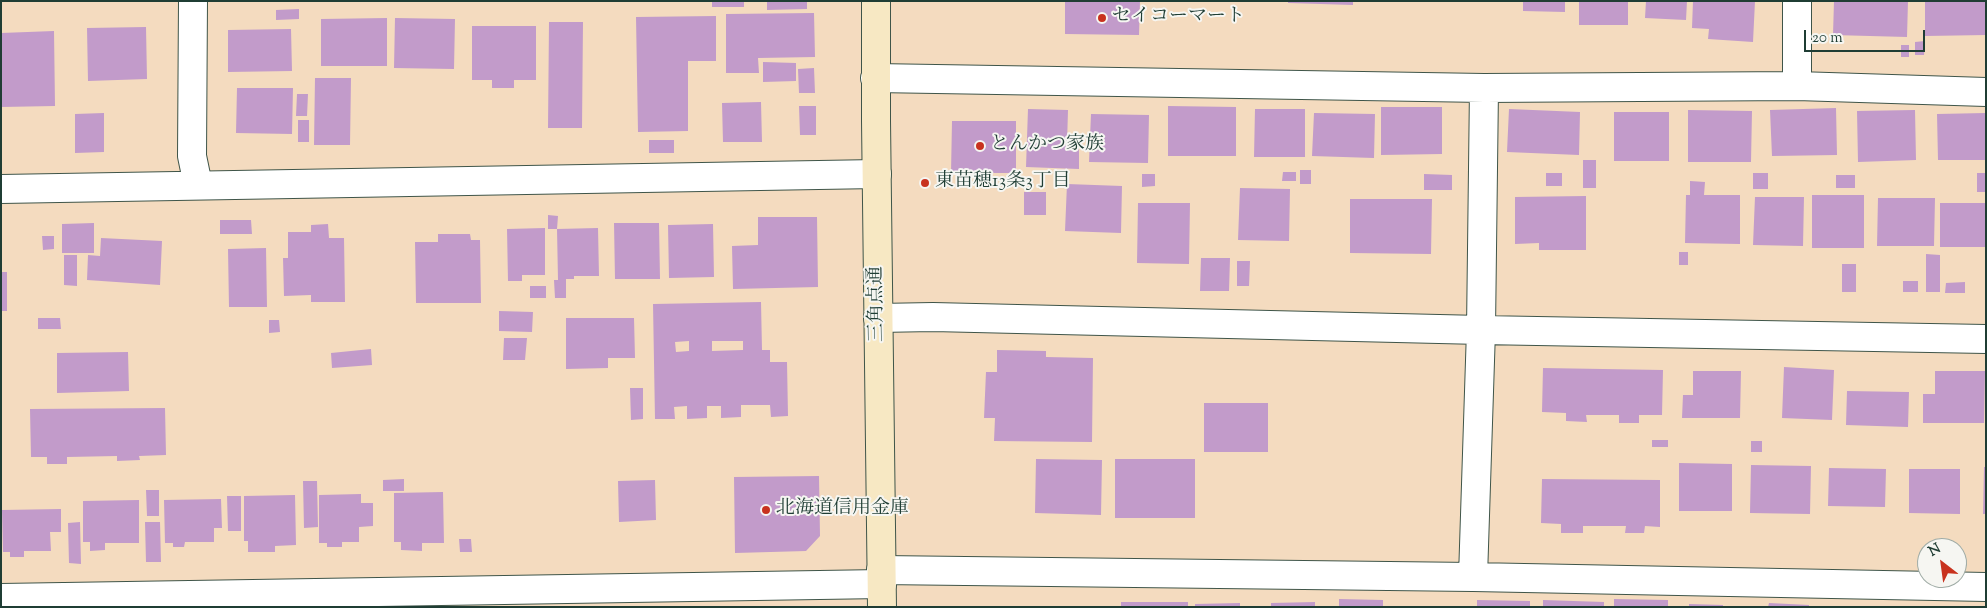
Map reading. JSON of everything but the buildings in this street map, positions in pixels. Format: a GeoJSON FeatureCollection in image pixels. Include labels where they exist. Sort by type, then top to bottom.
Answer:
{"type":"FeatureCollection","features":[{"type":"Feature","properties":{"kind":"street"},"geometry":{"type":"LineString","coordinates":[[193,1],[192,156],[198,185]]}},
{"type":"Feature","properties":{"kind":"street","name":"三角点通"},"geometry":{"type":"LineString","coordinates":[[876,1],[875,78],[881,587]]}},
{"type":"Feature","properties":{"kind":"street"},"geometry":{"type":"LineString","coordinates":[[1797,1],[1797,86]]}},
{"type":"Feature","properties":{"kind":"street"},"geometry":{"type":"LineString","coordinates":[[875,78],[1484,88],[1797,86],[1986,92]]}},
{"type":"Feature","properties":{"kind":"street"},"geometry":{"type":"LineString","coordinates":[[1473,577],[1481,330],[1484,88]]}},
{"type":"Feature","properties":{"kind":"street"},"geometry":{"type":"LineString","coordinates":[[1,189],[876,174]]}},
{"type":"Feature","properties":{"kind":"street"},"geometry":{"type":"LineString","coordinates":[[878,318],[933,317],[1481,330],[1986,339]]}},
{"type":"Feature","properties":{"kind":"street"},"geometry":{"type":"LineString","coordinates":[[1,598],[142,602],[507,598],[881,587],[1473,577],[1986,587]]}},
{"type":"Feature","properties":{"kind":"place","name":"セイコーマート"},"geometry":{"type":"Point","coordinates":[1102,18]}},
{"type":"Feature","properties":{"kind":"place","name":"とんかつ家族"},"geometry":{"type":"Point","coordinates":[980,146]}},
{"type":"Feature","properties":{"kind":"place","name":"東苗穂13条3丁目"},"geometry":{"type":"Point","coordinates":[925,183]}},
{"type":"Feature","properties":{"kind":"place","name":"北海道信用金庫"},"geometry":{"type":"Point","coordinates":[766,510]}}]}
